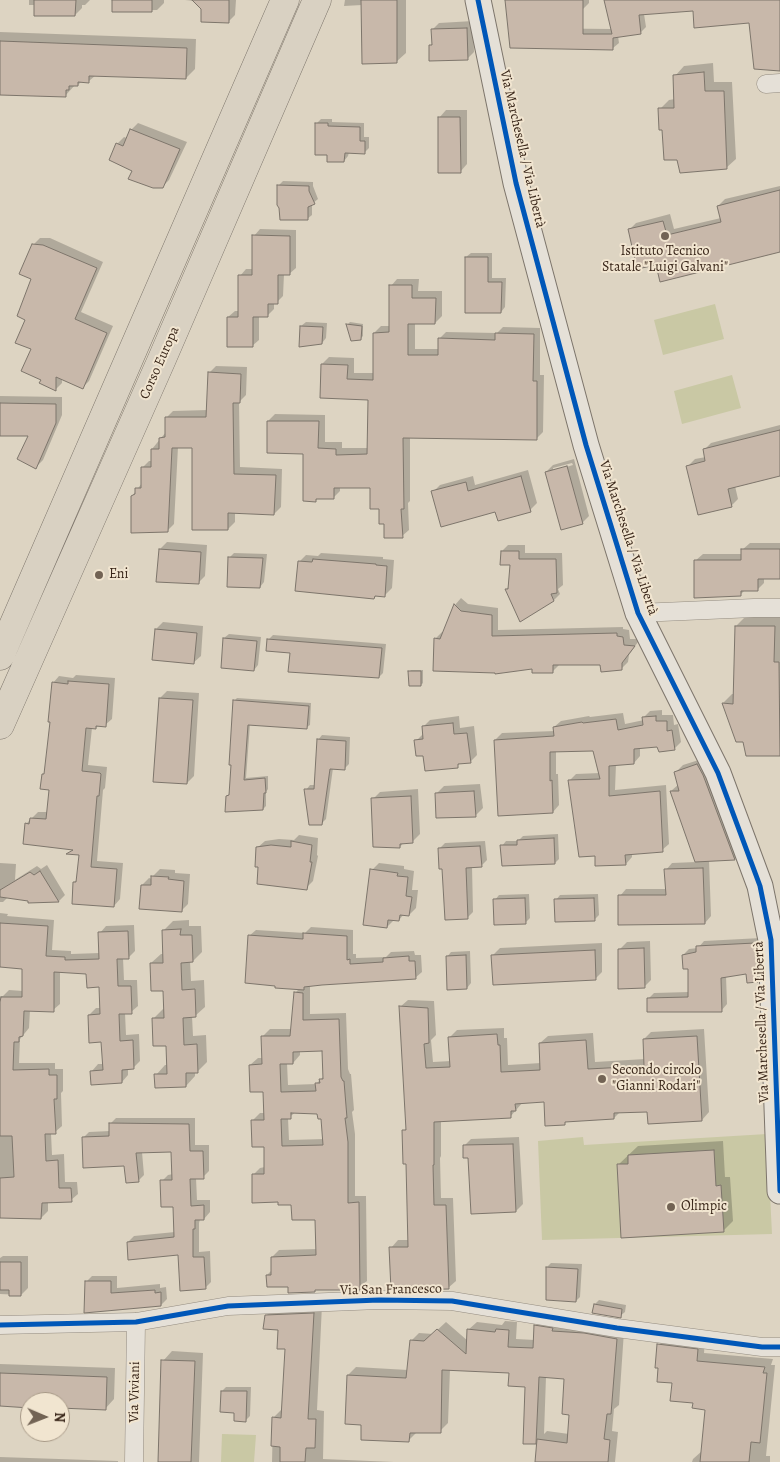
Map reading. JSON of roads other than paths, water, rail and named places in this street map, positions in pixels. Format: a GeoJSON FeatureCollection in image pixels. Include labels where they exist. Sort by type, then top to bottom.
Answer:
{"type":"FeatureCollection","features":[{"type":"Feature","properties":{"kind":"main road"},"geometry":{"type":"LineString","coordinates":[[0,656],[285,0]]}},
{"type":"Feature","properties":{"kind":"main road","name":"Corso Europa"},"geometry":{"type":"LineString","coordinates":[[0,725],[162,360],[317,0]]}},
{"type":"Feature","properties":{"kind":"street","name":"Via Marchesella / Via Libertà"},"geometry":{"type":"LineString","coordinates":[[478,0],[516,183],[586,445],[638,613],[718,773],[760,886],[775,940],[780,1191]]}},
{"type":"Feature","properties":{"kind":"street"},"geometry":{"type":"LineString","coordinates":[[638,613],[780,608]]}},
{"type":"Feature","properties":{"kind":"street","name":"Via San Francesco"},"geometry":{"type":"LineString","coordinates":[[0,1325],[136,1322],[228,1306],[379,1300],[452,1301],[617,1328],[762,1347],[780,1347]]}},
{"type":"Feature","properties":{"kind":"street","name":"Via Viviani"},"geometry":{"type":"LineString","coordinates":[[134,1462],[136,1322]]}},
{"type":"Feature","properties":{"kind":"place","name":"Istituto Tecnico Statale \"Luigi Galvani\""},"geometry":{"type":"Point","coordinates":[665,236]}},
{"type":"Feature","properties":{"kind":"place","name":"Eni"},"geometry":{"type":"Point","coordinates":[99,575]}},
{"type":"Feature","properties":{"kind":"place","name":"Secondo circolo \"Gianni Rodari\""},"geometry":{"type":"Point","coordinates":[602,1079]}},
{"type":"Feature","properties":{"kind":"place","name":"Olimpic"},"geometry":{"type":"Point","coordinates":[671,1207]}}]}
